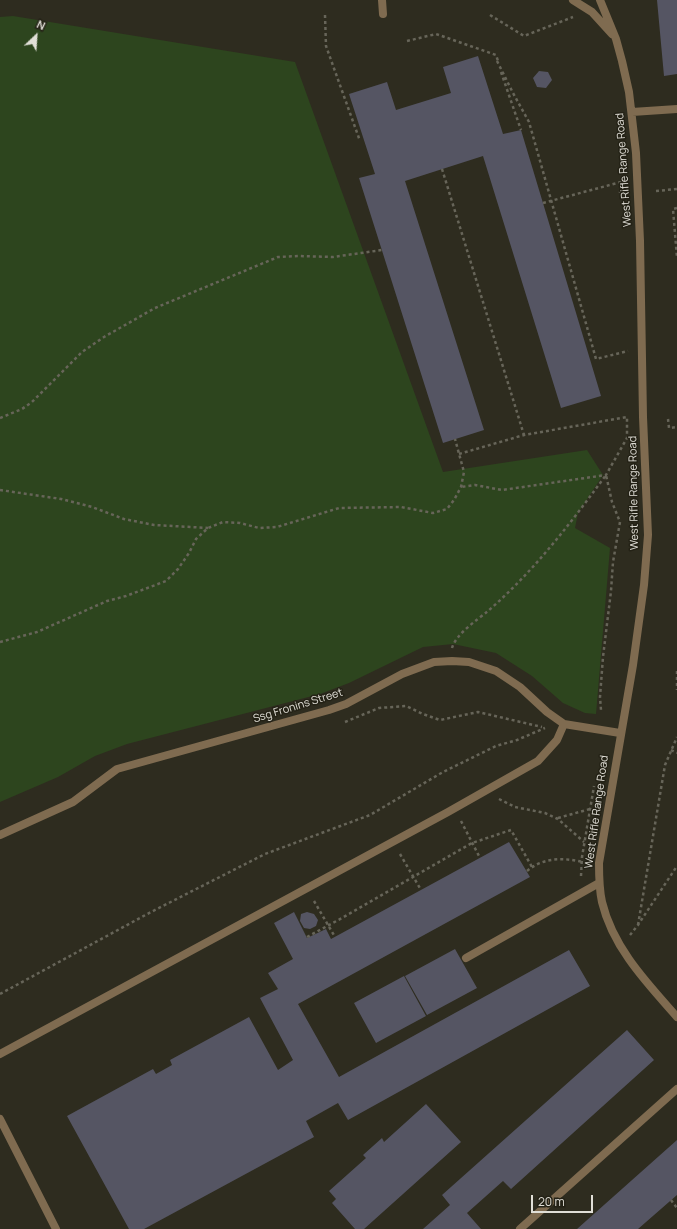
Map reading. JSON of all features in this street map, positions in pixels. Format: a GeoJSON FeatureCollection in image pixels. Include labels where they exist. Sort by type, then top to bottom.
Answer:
{"type":"FeatureCollection","features":[{"type":"Feature","properties":{"kind":"street"},"geometry":{"type":"LineString","coordinates":[[382,0],[383,14]]}},
{"type":"Feature","properties":{"kind":"street"},"geometry":{"type":"LineString","coordinates":[[573,0],[592,12],[616,39]]}},
{"type":"Feature","properties":{"kind":"street","name":"West Rifle Range Road"},"geometry":{"type":"LineString","coordinates":[[600,0],[616,39],[630,92],[636,153],[640,241],[643,417],[648,535],[643,592],[633,666],[620,733],[599,863],[599,883],[602,903],[620,946],[643,979],[677,1017]]}},
{"type":"Feature","properties":{"kind":"street"},"geometry":{"type":"LineString","coordinates":[[632,112],[677,110]]}},
{"type":"Feature","properties":{"kind":"street","name":"Ssg Fronins Street"},"geometry":{"type":"LineString","coordinates":[[0,835],[73,802],[117,769],[329,710],[346,704],[402,674],[434,662],[469,662],[496,671],[520,686],[547,712],[564,724],[620,733]]}},
{"type":"Feature","properties":{"kind":"street"},"geometry":{"type":"LineString","coordinates":[[0,1054],[538,761],[557,740],[564,724]]}},
{"type":"Feature","properties":{"kind":"street"},"geometry":{"type":"LineString","coordinates":[[466,958],[599,883]]}},
{"type":"Feature","properties":{"kind":"street"},"geometry":{"type":"LineString","coordinates":[[520,1229],[677,1089]]}},
{"type":"Feature","properties":{"kind":"street"},"geometry":{"type":"LineString","coordinates":[[0,1119],[56,1229]]}},
{"type":"Feature","properties":{"kind":"path"},"geometry":{"type":"LineString","coordinates":[[325,15],[326,46],[360,141]]}},
{"type":"Feature","properties":{"kind":"path"},"geometry":{"type":"LineString","coordinates":[[490,15],[524,36],[575,16]]}},
{"type":"Feature","properties":{"kind":"path"},"geometry":{"type":"LineString","coordinates":[[407,41],[436,34],[496,56],[513,93],[529,122],[596,359],[625,351],[642,349]]}},
{"type":"Feature","properties":{"kind":"path"},"geometry":{"type":"LineString","coordinates":[[498,61],[521,130]]}},
{"type":"Feature","properties":{"kind":"path"},"geometry":{"type":"LineString","coordinates":[[442,169],[524,435]]}},
{"type":"Feature","properties":{"kind":"path"},"geometry":{"type":"LineString","coordinates":[[543,203],[621,182],[620,193]]}},
{"type":"Feature","properties":{"kind":"path"},"geometry":{"type":"LineString","coordinates":[[656,190],[677,189]]}},
{"type":"Feature","properties":{"kind":"path"},"geometry":{"type":"LineString","coordinates":[[677,208],[673,209],[677,258]]}},
{"type":"Feature","properties":{"kind":"path"},"geometry":{"type":"LineString","coordinates":[[0,418],[22,409],[32,402],[82,352],[104,337],[155,308],[278,257],[333,257],[382,250]]}},
{"type":"Feature","properties":{"kind":"path"},"geometry":{"type":"LineString","coordinates":[[448,661],[453,644],[461,634],[502,598],[545,554],[606,475],[627,438],[627,417],[524,435],[459,454]]}},
{"type":"Feature","properties":{"kind":"path"},"geometry":{"type":"LineString","coordinates":[[668,419],[669,428],[677,427]]}},
{"type":"Feature","properties":{"kind":"path"},"geometry":{"type":"LineString","coordinates":[[0,642],[37,632],[107,601],[126,596],[166,581],[178,569],[189,554],[196,539],[208,528],[223,522],[240,523],[259,528],[276,527],[339,508],[401,506],[433,513],[447,509],[454,500],[460,487],[464,472],[455,439]]}},
{"type":"Feature","properties":{"kind":"path"},"geometry":{"type":"LineString","coordinates":[[460,487],[475,485],[502,490],[606,475]]}},
{"type":"Feature","properties":{"kind":"path"},"geometry":{"type":"LineString","coordinates":[[601,710],[600,697],[603,657],[613,562],[620,522],[612,502],[606,475]]}},
{"type":"Feature","properties":{"kind":"path"},"geometry":{"type":"LineString","coordinates":[[0,490],[61,499],[92,507],[124,519],[154,526],[208,528]]}},
{"type":"Feature","properties":{"kind":"path"},"geometry":{"type":"LineString","coordinates":[[677,671],[677,690]]}},
{"type":"Feature","properties":{"kind":"path"},"geometry":{"type":"LineString","coordinates":[[329,710],[337,724],[380,708],[406,706],[440,720],[478,712],[544,728]]}},
{"type":"Feature","properties":{"kind":"path"},"geometry":{"type":"LineString","coordinates":[[0,994],[151,912],[265,854],[370,815],[443,772],[496,746],[516,740],[544,728],[564,724]]}},
{"type":"Feature","properties":{"kind":"path"},"geometry":{"type":"LineString","coordinates":[[677,737],[665,765],[638,925],[677,866]]}},
{"type":"Feature","properties":{"kind":"path"},"geometry":{"type":"LineString","coordinates":[[671,750],[677,753]]}},
{"type":"Feature","properties":{"kind":"path"},"geometry":{"type":"LineString","coordinates":[[583,892],[581,879],[584,842],[594,786]]}},
{"type":"Feature","properties":{"kind":"path"},"geometry":{"type":"LineString","coordinates":[[491,787],[499,799],[505,802],[558,818],[584,842]]}},
{"type":"Feature","properties":{"kind":"path"},"geometry":{"type":"LineString","coordinates":[[454,808],[480,858]]}},
{"type":"Feature","properties":{"kind":"path"},"geometry":{"type":"LineString","coordinates":[[558,818],[590,809]]}},
{"type":"Feature","properties":{"kind":"path"},"geometry":{"type":"LineString","coordinates":[[307,936],[472,843],[510,830],[532,867]]}},
{"type":"Feature","properties":{"kind":"path"},"geometry":{"type":"LineString","coordinates":[[393,841],[421,890]]}},
{"type":"Feature","properties":{"kind":"path"},"geometry":{"type":"LineString","coordinates":[[527,871],[532,867],[552,860],[565,858],[582,862]]}},
{"type":"Feature","properties":{"kind":"path"},"geometry":{"type":"LineString","coordinates":[[307,888],[335,937]]}},
{"type":"Feature","properties":{"kind":"path"},"geometry":{"type":"LineString","coordinates":[[670,1200],[677,1208]]}},
{"type":"Feature","properties":{"kind":"green space"},"geometry":{"type":"Polygon","coordinates":[[[13,16],[295,62],[443,472],[587,450],[603,475],[578,513],[575,528],[610,548],[596,714],[585,713],[563,703],[532,676],[496,653],[453,644],[423,647],[349,683],[320,694],[127,744],[95,756],[58,777],[0,802],[0,17],[13,16]]]}},
{"type":"Feature","properties":{"kind":"building"},"geometry":{"type":"Polygon","coordinates":[[[657,0],[677,0],[677,74],[664,76],[657,0]]]}},
{"type":"Feature","properties":{"kind":"building"},"geometry":{"type":"Polygon","coordinates":[[[478,56],[503,134],[521,130],[601,396],[561,408],[483,156],[405,181],[484,430],[443,443],[359,178],[375,174],[349,94],[387,82],[396,110],[451,93],[443,67],[478,56]]]}},
{"type":"Feature","properties":{"kind":"building"},"geometry":{"type":"Polygon","coordinates":[[[539,71],[548,72],[552,80],[546,88],[537,87],[533,78],[539,71]]]}},
{"type":"Feature","properties":{"kind":"building"},"geometry":{"type":"Polygon","coordinates":[[[509,842],[530,877],[298,1004],[339,1077],[569,950],[590,986],[348,1120],[338,1103],[306,1121],[314,1137],[144,1229],[129,1229],[67,1116],[153,1069],[156,1074],[172,1065],[170,1060],[249,1017],[278,1070],[293,1060],[260,998],[278,989],[268,973],[293,959],[274,923],[294,912],[307,938],[326,929],[331,939],[509,842]]]}},
{"type":"Feature","properties":{"kind":"building"},"geometry":{"type":"Polygon","coordinates":[[[307,912],[314,914],[318,920],[316,926],[310,929],[304,928],[300,921],[301,914],[307,912]]]}},
{"type":"Feature","properties":{"kind":"building"},"geometry":{"type":"Polygon","coordinates":[[[455,949],[477,988],[427,1015],[405,976],[455,949]]]}},
{"type":"Feature","properties":{"kind":"building"},"geometry":{"type":"Polygon","coordinates":[[[404,976],[426,1016],[376,1043],[354,1003],[404,976]]]}},
{"type":"Feature","properties":{"kind":"building"},"geometry":{"type":"Polygon","coordinates":[[[627,1030],[654,1060],[511,1189],[503,1181],[467,1213],[481,1229],[423,1229],[450,1205],[442,1195],[627,1030]]]}},
{"type":"Feature","properties":{"kind":"building"},"geometry":{"type":"Polygon","coordinates":[[[426,1104],[461,1142],[364,1229],[355,1229],[332,1203],[336,1199],[329,1191],[366,1158],[363,1155],[382,1138],[384,1142],[426,1104]]]}},
{"type":"Feature","properties":{"kind":"building"},"geometry":{"type":"Polygon","coordinates":[[[677,1140],[677,1195],[638,1229],[577,1229],[677,1140]]]}}]}
